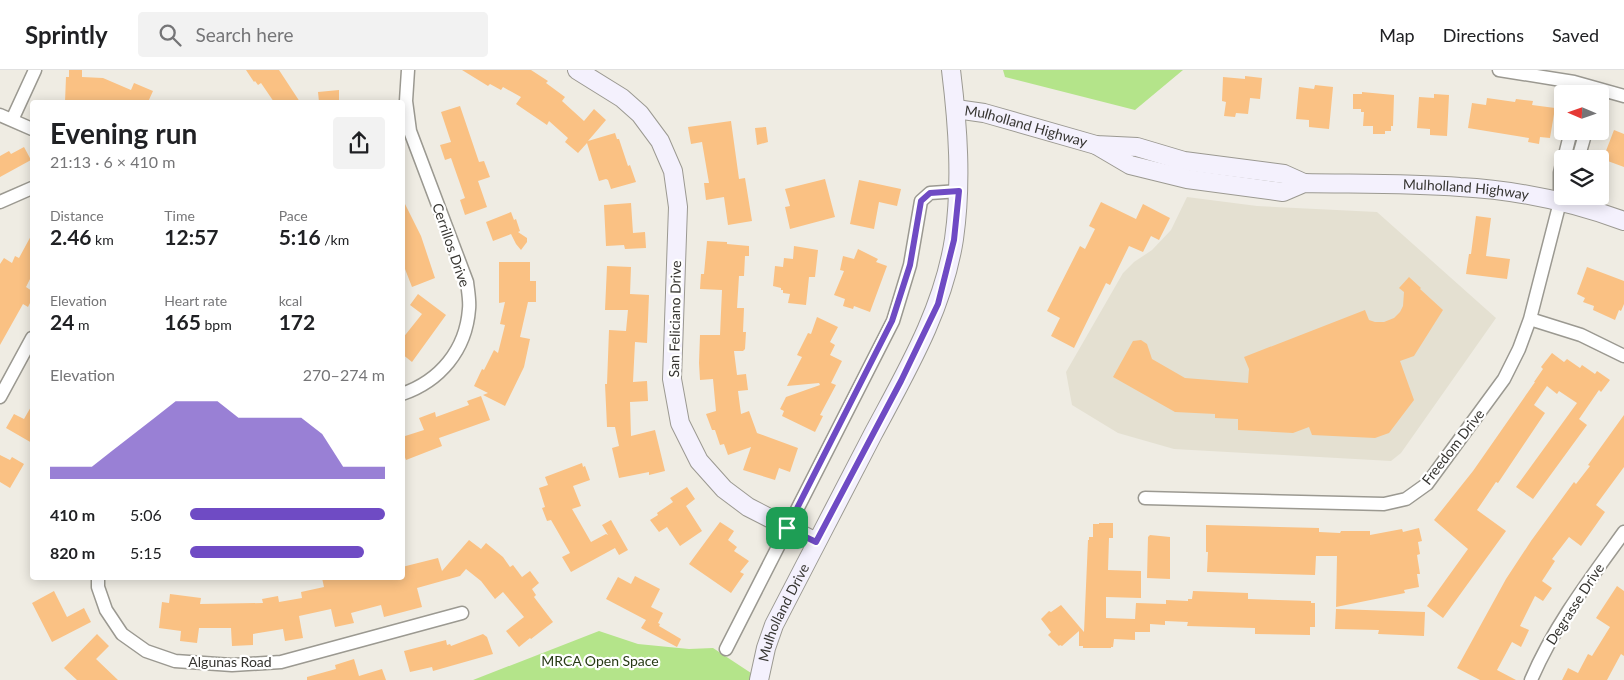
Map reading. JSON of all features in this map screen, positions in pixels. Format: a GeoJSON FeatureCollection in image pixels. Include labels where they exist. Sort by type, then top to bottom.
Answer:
{"type":"FeatureCollection","features":[{"type":"Feature","properties":{"kind":"main road","name":"San Feliciano Drive"},"geometry":{"type":"LineString","coordinates":[[577,70],[622,98],[640,114],[660,141],[673,171],[678,207],[672,379],[680,423],[699,461],[724,489],[748,507],[816,542]]}},
{"type":"Feature","properties":{"kind":"main road","name":"Mulholland Drive"},"geometry":{"type":"LineString","coordinates":[[759,680],[766,648],[774,626],[901,381],[938,304],[954,240],[959,191],[959,143],[951,70]]}},
{"type":"Feature","properties":{"kind":"main road","name":"Mulholland Highway"},"geometry":{"type":"LineString","coordinates":[[956,109],[984,113],[1096,145],[1130,165],[1187,179],[1284,192],[1304,183],[1461,187],[1554,198]]}},
{"type":"Feature","properties":{"kind":"main road","name":"Mulholland Highway"},"geometry":{"type":"LineString","coordinates":[[1576,205],[1624,221]]}},
{"type":"Feature","properties":{"kind":"street"},"geometry":{"type":"LineString","coordinates":[[12,120],[35,70]]}},
{"type":"Feature","properties":{"kind":"street","name":"Cerrillos Drive"},"geometry":{"type":"LineString","coordinates":[[405,393],[428,381],[454,357],[465,333],[470,308],[467,282],[410,131],[406,101],[408,70]]}},
{"type":"Feature","properties":{"kind":"street"},"geometry":{"type":"LineString","coordinates":[[1499,70],[1565,85]]}},
{"type":"Feature","properties":{"kind":"street"},"geometry":{"type":"LineString","coordinates":[[1609,93],[1624,96]]}},
{"type":"Feature","properties":{"kind":"street"},"geometry":{"type":"LineString","coordinates":[[0,115],[30,128]]}},
{"type":"Feature","properties":{"kind":"street"},"geometry":{"type":"LineString","coordinates":[[0,202],[30,189]]}},
{"type":"Feature","properties":{"kind":"street"},"geometry":{"type":"LineString","coordinates":[[726,649],[892,321],[910,265],[921,201],[930,193],[959,191]]}},
{"type":"Feature","properties":{"kind":"street","name":"Freedom Drive"},"geometry":{"type":"LineString","coordinates":[[1145,498],[1384,504],[1406,499],[1427,484],[1504,379],[1519,349],[1530,319],[1559,205]]}},
{"type":"Feature","properties":{"kind":"street"},"geometry":{"type":"LineString","coordinates":[[1530,319],[1581,335],[1624,356]]}},
{"type":"Feature","properties":{"kind":"street"},"geometry":{"type":"LineString","coordinates":[[0,397],[30,342]]}},
{"type":"Feature","properties":{"kind":"street","name":"Degrasse Drive"},"geometry":{"type":"LineString","coordinates":[[1531,680],[1541,655],[1582,589],[1624,532]]}},
{"type":"Feature","properties":{"kind":"street","name":"Algunas Road"},"geometry":{"type":"LineString","coordinates":[[98,580],[98,587],[106,610],[122,634],[146,651],[175,661],[232,665],[281,662],[462,613]]}},
{"type":"Feature","properties":{"kind":"shaded area"},"geometry":{"type":"Polygon","coordinates":[[[1187,197],[1257,206],[1377,212],[1496,318],[1401,453],[1391,461],[1174,449],[1118,433],[1072,405],[1066,372],[1123,273],[1134,262],[1152,250],[1171,230],[1187,197]]]}},
{"type":"Feature","properties":{"kind":"green space"},"geometry":{"type":"Polygon","coordinates":[[[1003,70],[1183,70],[1135,110],[1005,77],[1003,70]]]}},
{"type":"Feature","properties":{"kind":"green space","name":"MRCA Open Space"},"geometry":{"type":"Polygon","coordinates":[[[599,631],[638,644],[689,649],[713,648],[751,673],[750,680],[473,680],[599,631]]]}},
{"type":"Feature","properties":{"kind":"building"},"geometry":{"type":"Polygon","coordinates":[[[69,70],[82,70],[82,77],[103,78],[131,90],[134,83],[153,91],[149,100],[65,100],[66,77],[69,77],[69,70]]]}},
{"type":"Feature","properties":{"kind":"building"},"geometry":{"type":"Polygon","coordinates":[[[246,70],[279,70],[299,100],[273,100],[261,83],[258,85],[246,70]]]}},
{"type":"Feature","properties":{"kind":"building"},"geometry":{"type":"Polygon","coordinates":[[[462,70],[531,70],[548,81],[546,83],[565,97],[562,101],[584,121],[594,109],[606,120],[588,141],[615,133],[636,182],[611,189],[608,180],[599,181],[587,143],[578,153],[565,142],[568,138],[549,121],[547,125],[516,104],[521,97],[503,87],[501,90],[490,84],[488,86],[462,70]]]}},
{"type":"Feature","properties":{"kind":"building"},"geometry":{"type":"Polygon","coordinates":[[[1245,76],[1262,78],[1260,99],[1250,98],[1248,114],[1236,113],[1235,117],[1224,116],[1226,102],[1222,101],[1223,77],[1245,79],[1245,76]]]}},
{"type":"Feature","properties":{"kind":"building"},"geometry":{"type":"Polygon","coordinates":[[[1315,85],[1333,87],[1329,129],[1309,127],[1309,120],[1296,119],[1299,87],[1314,89],[1315,85]]]}},
{"type":"Feature","properties":{"kind":"building"},"geometry":{"type":"Polygon","coordinates":[[[339,90],[339,100],[319,100],[318,92],[339,90]]]}},
{"type":"Feature","properties":{"kind":"building"},"geometry":{"type":"Polygon","coordinates":[[[1362,92],[1394,95],[1393,126],[1391,126],[1391,131],[1385,131],[1385,134],[1373,134],[1373,126],[1363,126],[1364,112],[1361,112],[1361,109],[1353,109],[1353,94],[1362,94],[1362,92]]]}},
{"type":"Feature","properties":{"kind":"building"},"geometry":{"type":"Polygon","coordinates":[[[1434,94],[1449,95],[1447,136],[1430,135],[1430,129],[1417,128],[1419,97],[1434,98],[1434,94]]]}},
{"type":"Feature","properties":{"kind":"building"},"geometry":{"type":"Polygon","coordinates":[[[1487,98],[1515,102],[1516,99],[1533,101],[1532,105],[1554,108],[1550,138],[1540,137],[1539,144],[1528,142],[1529,138],[1468,128],[1472,103],[1486,105],[1487,98]]]}},
{"type":"Feature","properties":{"kind":"building"},"geometry":{"type":"Polygon","coordinates":[[[460,106],[479,162],[484,161],[490,177],[478,181],[487,207],[465,215],[460,200],[465,198],[451,158],[445,160],[440,145],[451,142],[441,112],[460,106]]]}},
{"type":"Feature","properties":{"kind":"building"},"geometry":{"type":"Polygon","coordinates":[[[731,121],[739,179],[745,178],[752,221],[728,225],[724,197],[706,200],[704,183],[709,183],[702,142],[691,144],[688,127],[731,121]]]}},
{"type":"Feature","properties":{"kind":"building"},"geometry":{"type":"Polygon","coordinates":[[[766,127],[768,142],[757,145],[755,128],[766,127]]]}},
{"type":"Feature","properties":{"kind":"building"},"geometry":{"type":"Polygon","coordinates":[[[1614,130],[1624,134],[1624,167],[1609,161],[1609,150],[1606,150],[1614,130]]]}},
{"type":"Feature","properties":{"kind":"building"},"geometry":{"type":"Polygon","coordinates":[[[24,147],[30,161],[0,177],[0,156],[9,151],[11,154],[24,147]]]}},
{"type":"Feature","properties":{"kind":"building"},"geometry":{"type":"Polygon","coordinates":[[[825,179],[835,217],[790,229],[785,207],[790,206],[785,189],[825,179]]]}},
{"type":"Feature","properties":{"kind":"building"},"geometry":{"type":"Polygon","coordinates":[[[859,180],[901,189],[897,206],[879,202],[874,229],[850,224],[859,180]]]}},
{"type":"Feature","properties":{"kind":"building"},"geometry":{"type":"Polygon","coordinates":[[[1101,202],[1136,219],[1143,204],[1170,218],[1159,240],[1151,236],[1143,252],[1129,246],[1110,285],[1106,283],[1074,348],[1051,336],[1060,318],[1047,311],[1080,246],[1085,249],[1095,229],[1089,226],[1101,202]]]}},
{"type":"Feature","properties":{"kind":"building"},"geometry":{"type":"Polygon","coordinates":[[[631,203],[633,233],[645,232],[646,248],[625,249],[624,245],[606,246],[604,205],[631,203]]]}},
{"type":"Feature","properties":{"kind":"building"},"geometry":{"type":"Polygon","coordinates":[[[405,204],[421,236],[435,278],[412,287],[405,269],[405,204]]]}},
{"type":"Feature","properties":{"kind":"building"},"geometry":{"type":"Polygon","coordinates":[[[511,212],[514,220],[516,219],[520,231],[518,232],[527,238],[527,242],[521,250],[511,234],[493,241],[486,222],[511,212]]]}},
{"type":"Feature","properties":{"kind":"building"},"geometry":{"type":"Polygon","coordinates":[[[1476,216],[1491,218],[1486,256],[1510,259],[1507,279],[1466,274],[1469,254],[1471,254],[1476,216]]]}},
{"type":"Feature","properties":{"kind":"building"},"geometry":{"type":"Polygon","coordinates":[[[30,238],[30,279],[26,287],[30,290],[30,303],[28,307],[23,304],[0,345],[0,264],[4,258],[12,263],[15,256],[19,258],[30,238]]]}},
{"type":"Feature","properties":{"kind":"building"},"geometry":{"type":"Polygon","coordinates":[[[707,241],[749,246],[749,256],[745,256],[744,276],[739,276],[737,308],[744,308],[743,332],[746,332],[745,349],[743,351],[734,351],[737,375],[746,374],[748,390],[738,391],[741,414],[749,411],[757,433],[798,448],[790,472],[779,468],[775,480],[743,470],[751,447],[728,455],[724,444],[720,445],[715,430],[712,430],[706,414],[716,411],[713,379],[700,380],[700,335],[720,335],[722,290],[700,289],[701,274],[704,274],[707,241]]]}},
{"type":"Feature","properties":{"kind":"building"},"geometry":{"type":"Polygon","coordinates":[[[794,246],[818,250],[815,277],[809,277],[806,305],[788,303],[790,294],[783,293],[781,288],[773,286],[775,266],[783,267],[784,258],[793,259],[794,246]]]}},
{"type":"Feature","properties":{"kind":"building"},"geometry":{"type":"Polygon","coordinates":[[[858,249],[878,259],[876,262],[887,266],[870,312],[854,306],[853,309],[843,306],[845,299],[834,295],[844,271],[840,270],[843,256],[854,259],[858,249]]]}},
{"type":"Feature","properties":{"kind":"building"},"geometry":{"type":"Polygon","coordinates":[[[499,262],[530,262],[530,281],[536,281],[536,302],[528,302],[520,337],[530,339],[524,367],[505,406],[483,395],[488,393],[474,386],[494,350],[498,353],[505,325],[500,324],[505,302],[499,303],[499,262]]]}},
{"type":"Feature","properties":{"kind":"building"},"geometry":{"type":"Polygon","coordinates":[[[607,266],[631,267],[630,294],[649,295],[647,343],[635,342],[633,382],[647,381],[648,401],[630,402],[631,436],[655,430],[665,471],[649,475],[649,472],[619,478],[612,448],[619,446],[615,427],[607,427],[605,384],[607,384],[609,330],[626,331],[628,310],[605,310],[607,266]]]}},
{"type":"Feature","properties":{"kind":"building"},"geometry":{"type":"Polygon","coordinates":[[[1587,267],[1624,281],[1624,304],[1615,320],[1593,310],[1594,306],[1583,302],[1585,298],[1577,294],[1587,267]]]}},
{"type":"Feature","properties":{"kind":"building"},"geometry":{"type":"Polygon","coordinates":[[[1409,277],[1443,310],[1414,356],[1400,361],[1414,400],[1389,433],[1375,438],[1312,435],[1309,427],[1293,433],[1238,430],[1238,419],[1215,418],[1215,414],[1175,412],[1113,377],[1133,341],[1141,340],[1147,344],[1152,359],[1185,378],[1248,383],[1249,369],[1244,357],[1365,310],[1369,320],[1375,322],[1384,322],[1394,318],[1403,306],[1404,292],[1399,288],[1409,277]]]}},
{"type":"Feature","properties":{"kind":"building"},"geometry":{"type":"Polygon","coordinates":[[[418,294],[446,315],[412,362],[405,356],[405,335],[422,314],[410,305],[418,294]]]}},
{"type":"Feature","properties":{"kind":"building"},"geometry":{"type":"Polygon","coordinates":[[[817,317],[838,327],[830,342],[835,345],[830,355],[842,361],[831,383],[836,385],[820,415],[823,416],[815,432],[782,416],[784,411],[780,409],[786,397],[820,385],[819,383],[787,386],[802,357],[797,355],[808,333],[811,334],[817,317]]]}},
{"type":"Feature","properties":{"kind":"building"},"geometry":{"type":"Polygon","coordinates":[[[1552,353],[1564,362],[1567,359],[1580,368],[1582,365],[1595,374],[1597,371],[1610,380],[1601,392],[1599,390],[1579,419],[1587,425],[1533,499],[1516,487],[1577,403],[1559,391],[1557,394],[1547,386],[1534,405],[1545,413],[1498,483],[1496,482],[1477,510],[1506,531],[1443,618],[1427,606],[1468,549],[1434,520],[1473,471],[1535,382],[1543,369],[1541,367],[1552,353]]]}},
{"type":"Feature","properties":{"kind":"building"},"geometry":{"type":"Polygon","coordinates":[[[481,396],[490,420],[439,438],[442,446],[406,460],[405,436],[424,430],[419,418],[435,412],[436,417],[469,405],[467,401],[481,396]]]}},
{"type":"Feature","properties":{"kind":"building"},"geometry":{"type":"Polygon","coordinates":[[[30,408],[30,442],[6,428],[14,414],[24,419],[30,408]]]}},
{"type":"Feature","properties":{"kind":"building"},"geometry":{"type":"Polygon","coordinates":[[[1624,415],[1624,467],[1596,505],[1605,512],[1581,546],[1569,537],[1552,559],[1555,561],[1542,581],[1552,588],[1543,601],[1535,596],[1520,626],[1529,630],[1521,647],[1512,642],[1497,670],[1516,680],[1480,680],[1457,668],[1506,579],[1531,541],[1574,482],[1576,484],[1590,466],[1588,465],[1624,415]]]}},
{"type":"Feature","properties":{"kind":"building"},"geometry":{"type":"Polygon","coordinates":[[[0,455],[10,460],[12,457],[24,464],[10,488],[0,482],[0,455]]]}},
{"type":"Feature","properties":{"kind":"building"},"geometry":{"type":"Polygon","coordinates":[[[582,463],[590,480],[573,486],[581,506],[572,509],[591,542],[606,534],[608,535],[602,525],[611,520],[628,550],[619,555],[615,548],[571,572],[562,557],[570,553],[551,520],[547,521],[542,508],[545,507],[539,488],[548,485],[545,477],[582,463]]]}},
{"type":"Feature","properties":{"kind":"building"},"geometry":{"type":"Polygon","coordinates":[[[687,487],[695,499],[686,506],[702,531],[680,546],[667,527],[659,532],[650,520],[673,502],[670,498],[687,487]]]}},
{"type":"Feature","properties":{"kind":"building"},"geometry":{"type":"Polygon","coordinates":[[[720,522],[734,531],[728,540],[737,547],[734,551],[749,561],[740,572],[744,574],[731,593],[689,564],[720,522]]]}},
{"type":"Feature","properties":{"kind":"building"},"geometry":{"type":"Polygon","coordinates":[[[1113,523],[1113,538],[1109,538],[1108,570],[1141,571],[1141,598],[1106,597],[1106,618],[1135,619],[1136,603],[1166,604],[1166,600],[1188,601],[1188,599],[1192,599],[1193,591],[1248,593],[1248,599],[1311,601],[1311,603],[1315,603],[1315,627],[1310,627],[1310,635],[1255,634],[1255,628],[1187,626],[1188,622],[1165,621],[1165,625],[1150,624],[1150,632],[1135,632],[1135,640],[1114,639],[1113,647],[1111,648],[1083,648],[1083,646],[1079,646],[1079,631],[1062,646],[1059,646],[1048,635],[1051,632],[1041,619],[1049,611],[1051,612],[1061,605],[1084,632],[1088,540],[1089,537],[1093,537],[1093,524],[1113,523]]]}},
{"type":"Feature","properties":{"kind":"building"},"geometry":{"type":"Polygon","coordinates":[[[1206,525],[1319,528],[1319,532],[1340,533],[1341,531],[1370,531],[1370,535],[1402,529],[1403,532],[1419,528],[1422,541],[1418,542],[1420,554],[1417,555],[1420,574],[1417,574],[1419,587],[1404,590],[1405,593],[1336,607],[1337,556],[1316,556],[1315,575],[1207,572],[1206,525]]]}},
{"type":"Feature","properties":{"kind":"building"},"geometry":{"type":"Polygon","coordinates":[[[1150,535],[1170,537],[1170,579],[1147,578],[1148,537],[1150,535]]]}},
{"type":"Feature","properties":{"kind":"building"},"geometry":{"type":"Polygon","coordinates":[[[469,540],[481,549],[486,543],[503,557],[510,567],[513,565],[522,577],[530,571],[539,583],[532,589],[536,595],[534,597],[553,622],[519,647],[506,631],[524,617],[503,592],[495,599],[481,581],[466,569],[460,576],[417,588],[422,607],[384,617],[381,605],[351,613],[354,623],[335,627],[331,609],[299,616],[303,638],[285,641],[283,629],[253,634],[253,645],[232,646],[231,628],[199,628],[197,643],[180,641],[181,631],[159,628],[162,602],[169,603],[170,594],[201,598],[200,604],[263,603],[262,599],[278,596],[279,602],[302,598],[301,592],[324,587],[322,580],[405,580],[405,566],[438,558],[442,571],[469,540]]]}},
{"type":"Feature","properties":{"kind":"building"},"geometry":{"type":"Polygon","coordinates":[[[635,576],[660,589],[651,607],[663,613],[658,623],[660,624],[659,626],[681,639],[677,647],[641,628],[646,620],[606,599],[618,577],[631,584],[635,576]]]}},
{"type":"Feature","properties":{"kind":"building"},"geometry":{"type":"Polygon","coordinates":[[[1617,586],[1624,591],[1624,656],[1621,654],[1607,680],[1562,680],[1568,668],[1578,673],[1588,654],[1592,656],[1610,627],[1596,618],[1617,586]]]}},
{"type":"Feature","properties":{"kind":"building"},"geometry":{"type":"Polygon","coordinates":[[[54,591],[67,617],[84,608],[91,622],[52,642],[32,603],[54,591]]]}},
{"type":"Feature","properties":{"kind":"building"},"geometry":{"type":"Polygon","coordinates":[[[1336,609],[1425,612],[1424,636],[1378,634],[1379,630],[1335,629],[1336,609]]]}},
{"type":"Feature","properties":{"kind":"building"},"geometry":{"type":"Polygon","coordinates":[[[97,634],[109,646],[96,659],[118,680],[77,680],[64,668],[97,634]]]}},
{"type":"Feature","properties":{"kind":"building"},"geometry":{"type":"Polygon","coordinates":[[[483,634],[487,637],[493,654],[433,671],[432,667],[410,672],[404,651],[446,640],[447,645],[450,644],[451,646],[483,634]]]}},
{"type":"Feature","properties":{"kind":"building"},"geometry":{"type":"Polygon","coordinates":[[[354,659],[359,676],[382,669],[386,680],[307,680],[307,677],[336,669],[335,665],[354,659]]]}},
{"type":"Feature","properties":{"kind":"route"},"geometry":{"type":"LineString","coordinates":[[959,191],[954,240],[938,304],[901,381],[816,542],[787,528],[892,321],[910,265],[921,201],[930,193],[959,191]]}}]}
